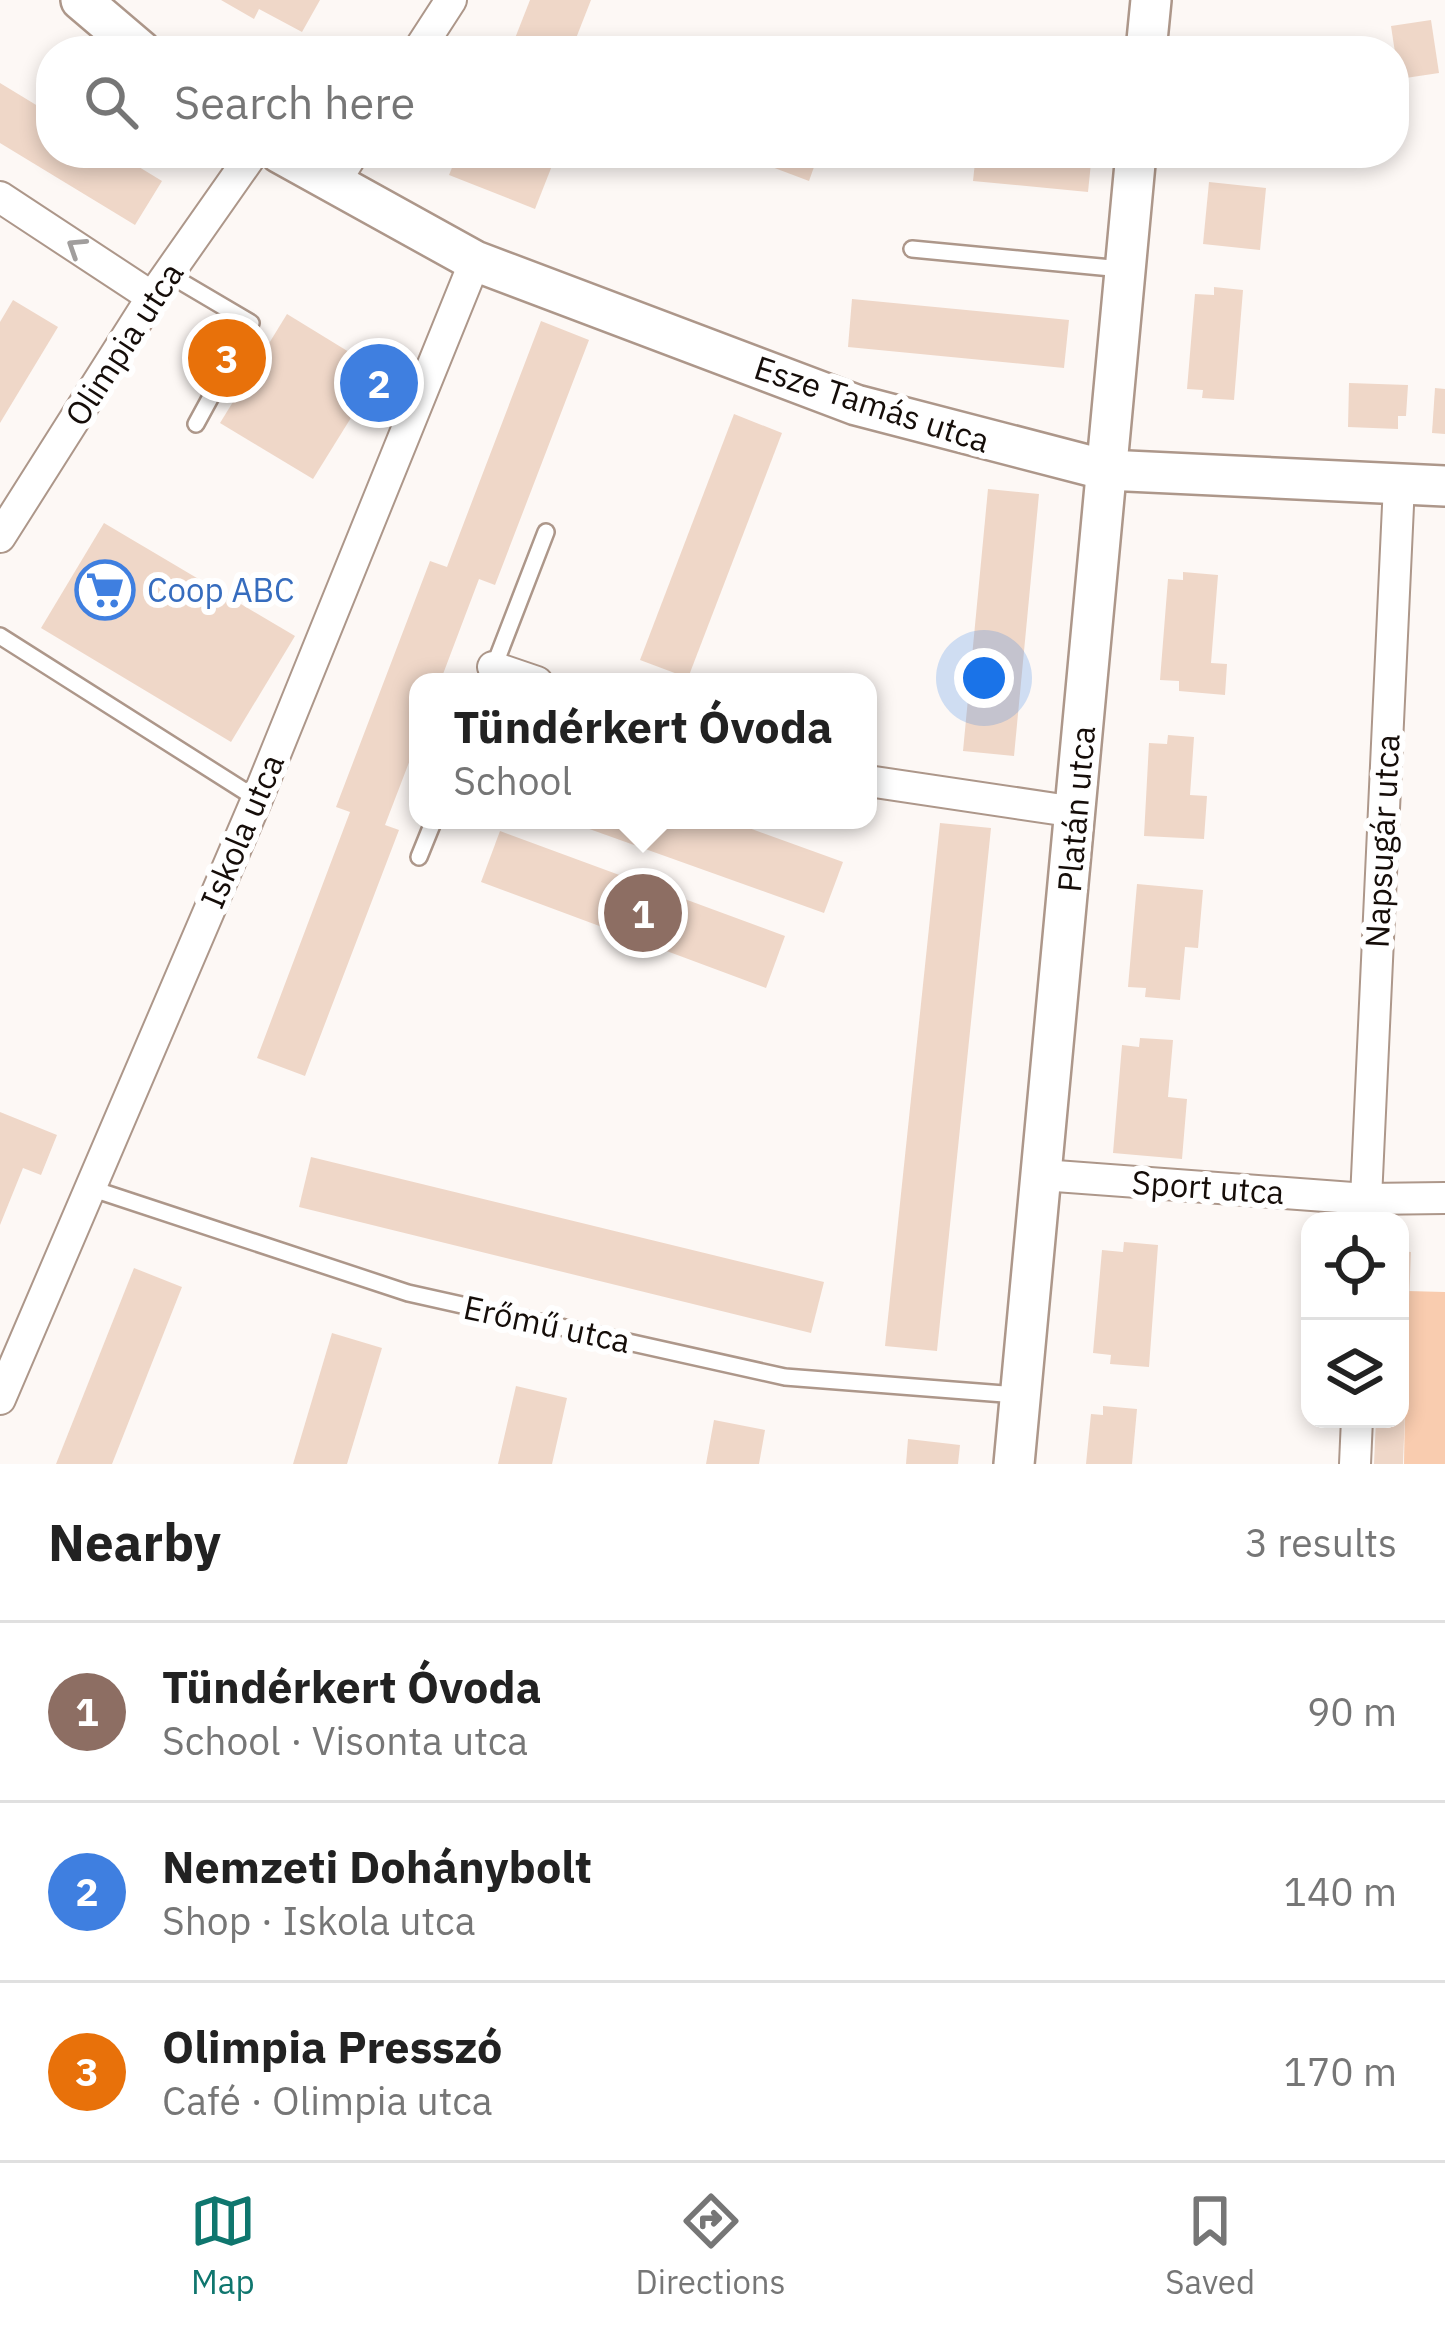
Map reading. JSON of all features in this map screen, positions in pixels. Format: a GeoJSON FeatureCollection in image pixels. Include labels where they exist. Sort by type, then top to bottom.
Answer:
{"type":"FeatureCollection","features":[{"type":"Feature","properties":{"kind":"street"},"geometry":{"type":"LineString","coordinates":[[80,0],[123,36]]}},
{"type":"Feature","properties":{"kind":"street"},"geometry":{"type":"LineString","coordinates":[[428,36],[451,0]]}},
{"type":"Feature","properties":{"kind":"street"},"geometry":{"type":"LineString","coordinates":[[1148,36],[1153,0]]}},
{"type":"Feature","properties":{"kind":"street","name":"Olimpia utca"},"geometry":{"type":"LineString","coordinates":[[0,537],[160,286],[243,168]]}},
{"type":"Feature","properties":{"kind":"street","name":"Platán utca"},"geometry":{"type":"LineString","coordinates":[[1014,1464],[1134,168]]}},
{"type":"Feature","properties":{"kind":"street","name":"Esze Tamás utca"},"geometry":{"type":"LineString","coordinates":[[343,169],[476,261],[856,405],[1106,470],[1445,486]]}},
{"type":"Feature","properties":{"kind":"street"},"geometry":{"type":"LineString","coordinates":[[0,197],[160,286]]}},
{"type":"Feature","properties":{"kind":"street","name":"Iskola utca"},"geometry":{"type":"LineString","coordinates":[[0,1399],[257,799],[476,261]]}},
{"type":"Feature","properties":{"kind":"street","name":"Napsugár utca"},"geometry":{"type":"LineString","coordinates":[[1366,1199],[1399,484]]}},
{"type":"Feature","properties":{"kind":"street"},"geometry":{"type":"LineString","coordinates":[[877,783],[1076,812]]}},
{"type":"Feature","properties":{"kind":"street","name":"Sport utca"},"geometry":{"type":"LineString","coordinates":[[1042,1175],[1366,1199],[1445,1198]]}},
{"type":"Feature","properties":{"kind":"street"},"geometry":{"type":"LineString","coordinates":[[1355,1464],[1357,1428]]}},
{"type":"Feature","properties":{"kind":"lane"},"geometry":{"type":"LineString","coordinates":[[912,249],[1124,269]]}},
{"type":"Feature","properties":{"kind":"lane"},"geometry":{"type":"LineString","coordinates":[[160,286],[251,323],[196,424]]}},
{"type":"Feature","properties":{"kind":"lane"},"geometry":{"type":"LineString","coordinates":[[490,673],[546,532]]}},
{"type":"Feature","properties":{"kind":"lane"},"geometry":{"type":"LineString","coordinates":[[0,636],[257,799]]}},
{"type":"Feature","properties":{"kind":"lane"},"geometry":{"type":"LineString","coordinates":[[419,857],[430,829]]}},
{"type":"Feature","properties":{"kind":"lane","name":"Erőmű utca"},"geometry":{"type":"LineString","coordinates":[[87,1187],[408,1293],[785,1377],[1021,1396]]}},
{"type":"Feature","properties":{"kind":"shaded area"},"geometry":{"type":"Polygon","coordinates":[[[1409,1291],[1445,1292],[1445,1464],[1404,1464],[1405,1428],[1409,1428],[1409,1291]]]}},
{"type":"Feature","properties":{"kind":"building"},"geometry":{"type":"Polygon","coordinates":[[[221,0],[320,0],[302,32],[259,9],[254,19],[221,0]]]}},
{"type":"Feature","properties":{"kind":"building"},"geometry":{"type":"Polygon","coordinates":[[[530,0],[591,0],[577,36],[516,36],[530,0]]]}},
{"type":"Feature","properties":{"kind":"building"},"geometry":{"type":"Polygon","coordinates":[[[1431,20],[1439,73],[1409,78],[1409,36],[1393,36],[1391,26],[1431,20]]]}},
{"type":"Feature","properties":{"kind":"building"},"geometry":{"type":"Polygon","coordinates":[[[0,83],[36,105],[36,165],[0,143],[0,83]]]}},
{"type":"Feature","properties":{"kind":"building"},"geometry":{"type":"Polygon","coordinates":[[[41,168],[141,168],[162,181],[135,225],[41,168]]]}},
{"type":"Feature","properties":{"kind":"building"},"geometry":{"type":"Polygon","coordinates":[[[452,168],[551,168],[535,209],[449,175],[452,168]]]}},
{"type":"Feature","properties":{"kind":"building"},"geometry":{"type":"Polygon","coordinates":[[[775,168],[814,168],[809,181],[775,168]]]}},
{"type":"Feature","properties":{"kind":"building"},"geometry":{"type":"Polygon","coordinates":[[[974,168],[1090,168],[1088,192],[973,181],[974,168]]]}},
{"type":"Feature","properties":{"kind":"building"},"geometry":{"type":"Polygon","coordinates":[[[1209,182],[1266,188],[1260,250],[1203,244],[1209,182]]]}},
{"type":"Feature","properties":{"kind":"building"},"geometry":{"type":"Polygon","coordinates":[[[1214,287],[1243,290],[1234,400],[1202,398],[1203,390],[1187,389],[1195,294],[1214,295],[1214,287]]]}},
{"type":"Feature","properties":{"kind":"building"},"geometry":{"type":"Polygon","coordinates":[[[852,299],[1069,320],[1064,368],[848,347],[852,299]]]}},
{"type":"Feature","properties":{"kind":"building"},"geometry":{"type":"Polygon","coordinates":[[[13,300],[58,327],[0,423],[0,322],[13,300]]]}},
{"type":"Feature","properties":{"kind":"building"},"geometry":{"type":"Polygon","coordinates":[[[287,314],[380,371],[313,479],[220,423],[287,314]]]}},
{"type":"Feature","properties":{"kind":"building"},"geometry":{"type":"Polygon","coordinates":[[[541,321],[589,340],[495,585],[479,579],[443,673],[409,673],[409,762],[385,825],[399,830],[305,1076],[257,1058],[350,812],[336,807],[430,561],[447,567],[541,321]]]}},
{"type":"Feature","properties":{"kind":"building"},"geometry":{"type":"Polygon","coordinates":[[[1349,383],[1408,385],[1406,416],[1398,416],[1398,429],[1348,427],[1349,383]]]}},
{"type":"Feature","properties":{"kind":"building"},"geometry":{"type":"Polygon","coordinates":[[[1435,388],[1445,389],[1445,434],[1432,433],[1435,388]]]}},
{"type":"Feature","properties":{"kind":"building"},"geometry":{"type":"Polygon","coordinates":[[[734,414],[782,433],[690,673],[675,673],[640,660],[734,414]]]}},
{"type":"Feature","properties":{"kind":"building"},"geometry":{"type":"Polygon","coordinates":[[[988,489],[1039,494],[1014,756],[963,751],[988,489]]]}},
{"type":"Feature","properties":{"kind":"building"},"geometry":{"type":"Polygon","coordinates":[[[104,523],[295,636],[231,742],[41,628],[104,523]]]}},
{"type":"Feature","properties":{"kind":"building"},"geometry":{"type":"Polygon","coordinates":[[[1183,572],[1218,575],[1211,663],[1227,664],[1225,695],[1179,691],[1179,681],[1160,680],[1168,579],[1183,580],[1183,572]]]}},
{"type":"Feature","properties":{"kind":"building"},"geometry":{"type":"Polygon","coordinates":[[[1168,735],[1194,737],[1190,795],[1207,796],[1204,839],[1144,836],[1149,743],[1167,744],[1168,735]]]}},
{"type":"Feature","properties":{"kind":"building"},"geometry":{"type":"Polygon","coordinates":[[[940,823],[991,828],[937,1351],[885,1346],[940,823]]]}},
{"type":"Feature","properties":{"kind":"building"},"geometry":{"type":"Polygon","coordinates":[[[589,829],[752,829],[843,862],[824,913],[589,829]]]}},
{"type":"Feature","properties":{"kind":"building"},"geometry":{"type":"Polygon","coordinates":[[[500,831],[785,936],[766,988],[481,882],[500,831]]]}},
{"type":"Feature","properties":{"kind":"building"},"geometry":{"type":"Polygon","coordinates":[[[1137,884],[1203,890],[1198,948],[1185,947],[1180,1000],[1145,997],[1146,988],[1128,987],[1137,884]]]}},
{"type":"Feature","properties":{"kind":"building"},"geometry":{"type":"Polygon","coordinates":[[[1140,1038],[1173,1040],[1168,1097],[1187,1099],[1182,1159],[1113,1153],[1122,1045],[1139,1047],[1140,1038]]]}},
{"type":"Feature","properties":{"kind":"building"},"geometry":{"type":"Polygon","coordinates":[[[0,1112],[57,1135],[41,1175],[23,1168],[0,1225],[0,1112]]]}},
{"type":"Feature","properties":{"kind":"building"},"geometry":{"type":"Polygon","coordinates":[[[311,1157],[824,1282],[811,1333],[299,1207],[311,1157]]]}},
{"type":"Feature","properties":{"kind":"building"},"geometry":{"type":"Polygon","coordinates":[[[1124,1242],[1158,1245],[1149,1367],[1110,1364],[1111,1355],[1093,1353],[1102,1250],[1123,1252],[1124,1242]]]}},
{"type":"Feature","properties":{"kind":"building"},"geometry":{"type":"Polygon","coordinates":[[[134,1268],[182,1287],[112,1464],[56,1464],[134,1268]]]}},
{"type":"Feature","properties":{"kind":"building"},"geometry":{"type":"Polygon","coordinates":[[[332,1333],[382,1348],[347,1464],[293,1464],[332,1333]]]}},
{"type":"Feature","properties":{"kind":"building"},"geometry":{"type":"Polygon","coordinates":[[[516,1386],[567,1398],[552,1464],[498,1464],[516,1386]]]}},
{"type":"Feature","properties":{"kind":"building"},"geometry":{"type":"Polygon","coordinates":[[[1103,1406],[1137,1409],[1132,1464],[1086,1464],[1091,1414],[1103,1415],[1103,1406]]]}},
{"type":"Feature","properties":{"kind":"building"},"geometry":{"type":"Polygon","coordinates":[[[714,1420],[765,1430],[759,1464],[706,1464],[714,1420]]]}},
{"type":"Feature","properties":{"kind":"building"},"geometry":{"type":"Polygon","coordinates":[[[1376,1428],[1404,1428],[1403,1464],[1374,1464],[1376,1428]]]}},
{"type":"Feature","properties":{"kind":"building"},"geometry":{"type":"Polygon","coordinates":[[[908,1439],[960,1445],[958,1464],[906,1464],[908,1439]]]}},
{"type":"Feature","properties":{"kind":"place","name":"Olimpia Presszó"},"geometry":{"type":"Point","coordinates":[227,358]}},
{"type":"Feature","properties":{"kind":"place","name":"Nemzeti Dohánybolt"},"geometry":{"type":"Point","coordinates":[379,383]}},
{"type":"Feature","properties":{"kind":"place","name":"Coop ABC"},"geometry":{"type":"Point","coordinates":[105,590]}},
{"type":"Feature","properties":{"kind":"place","name":"Tündérkert Óvoda"},"geometry":{"type":"Point","coordinates":[643,913]}}]}
